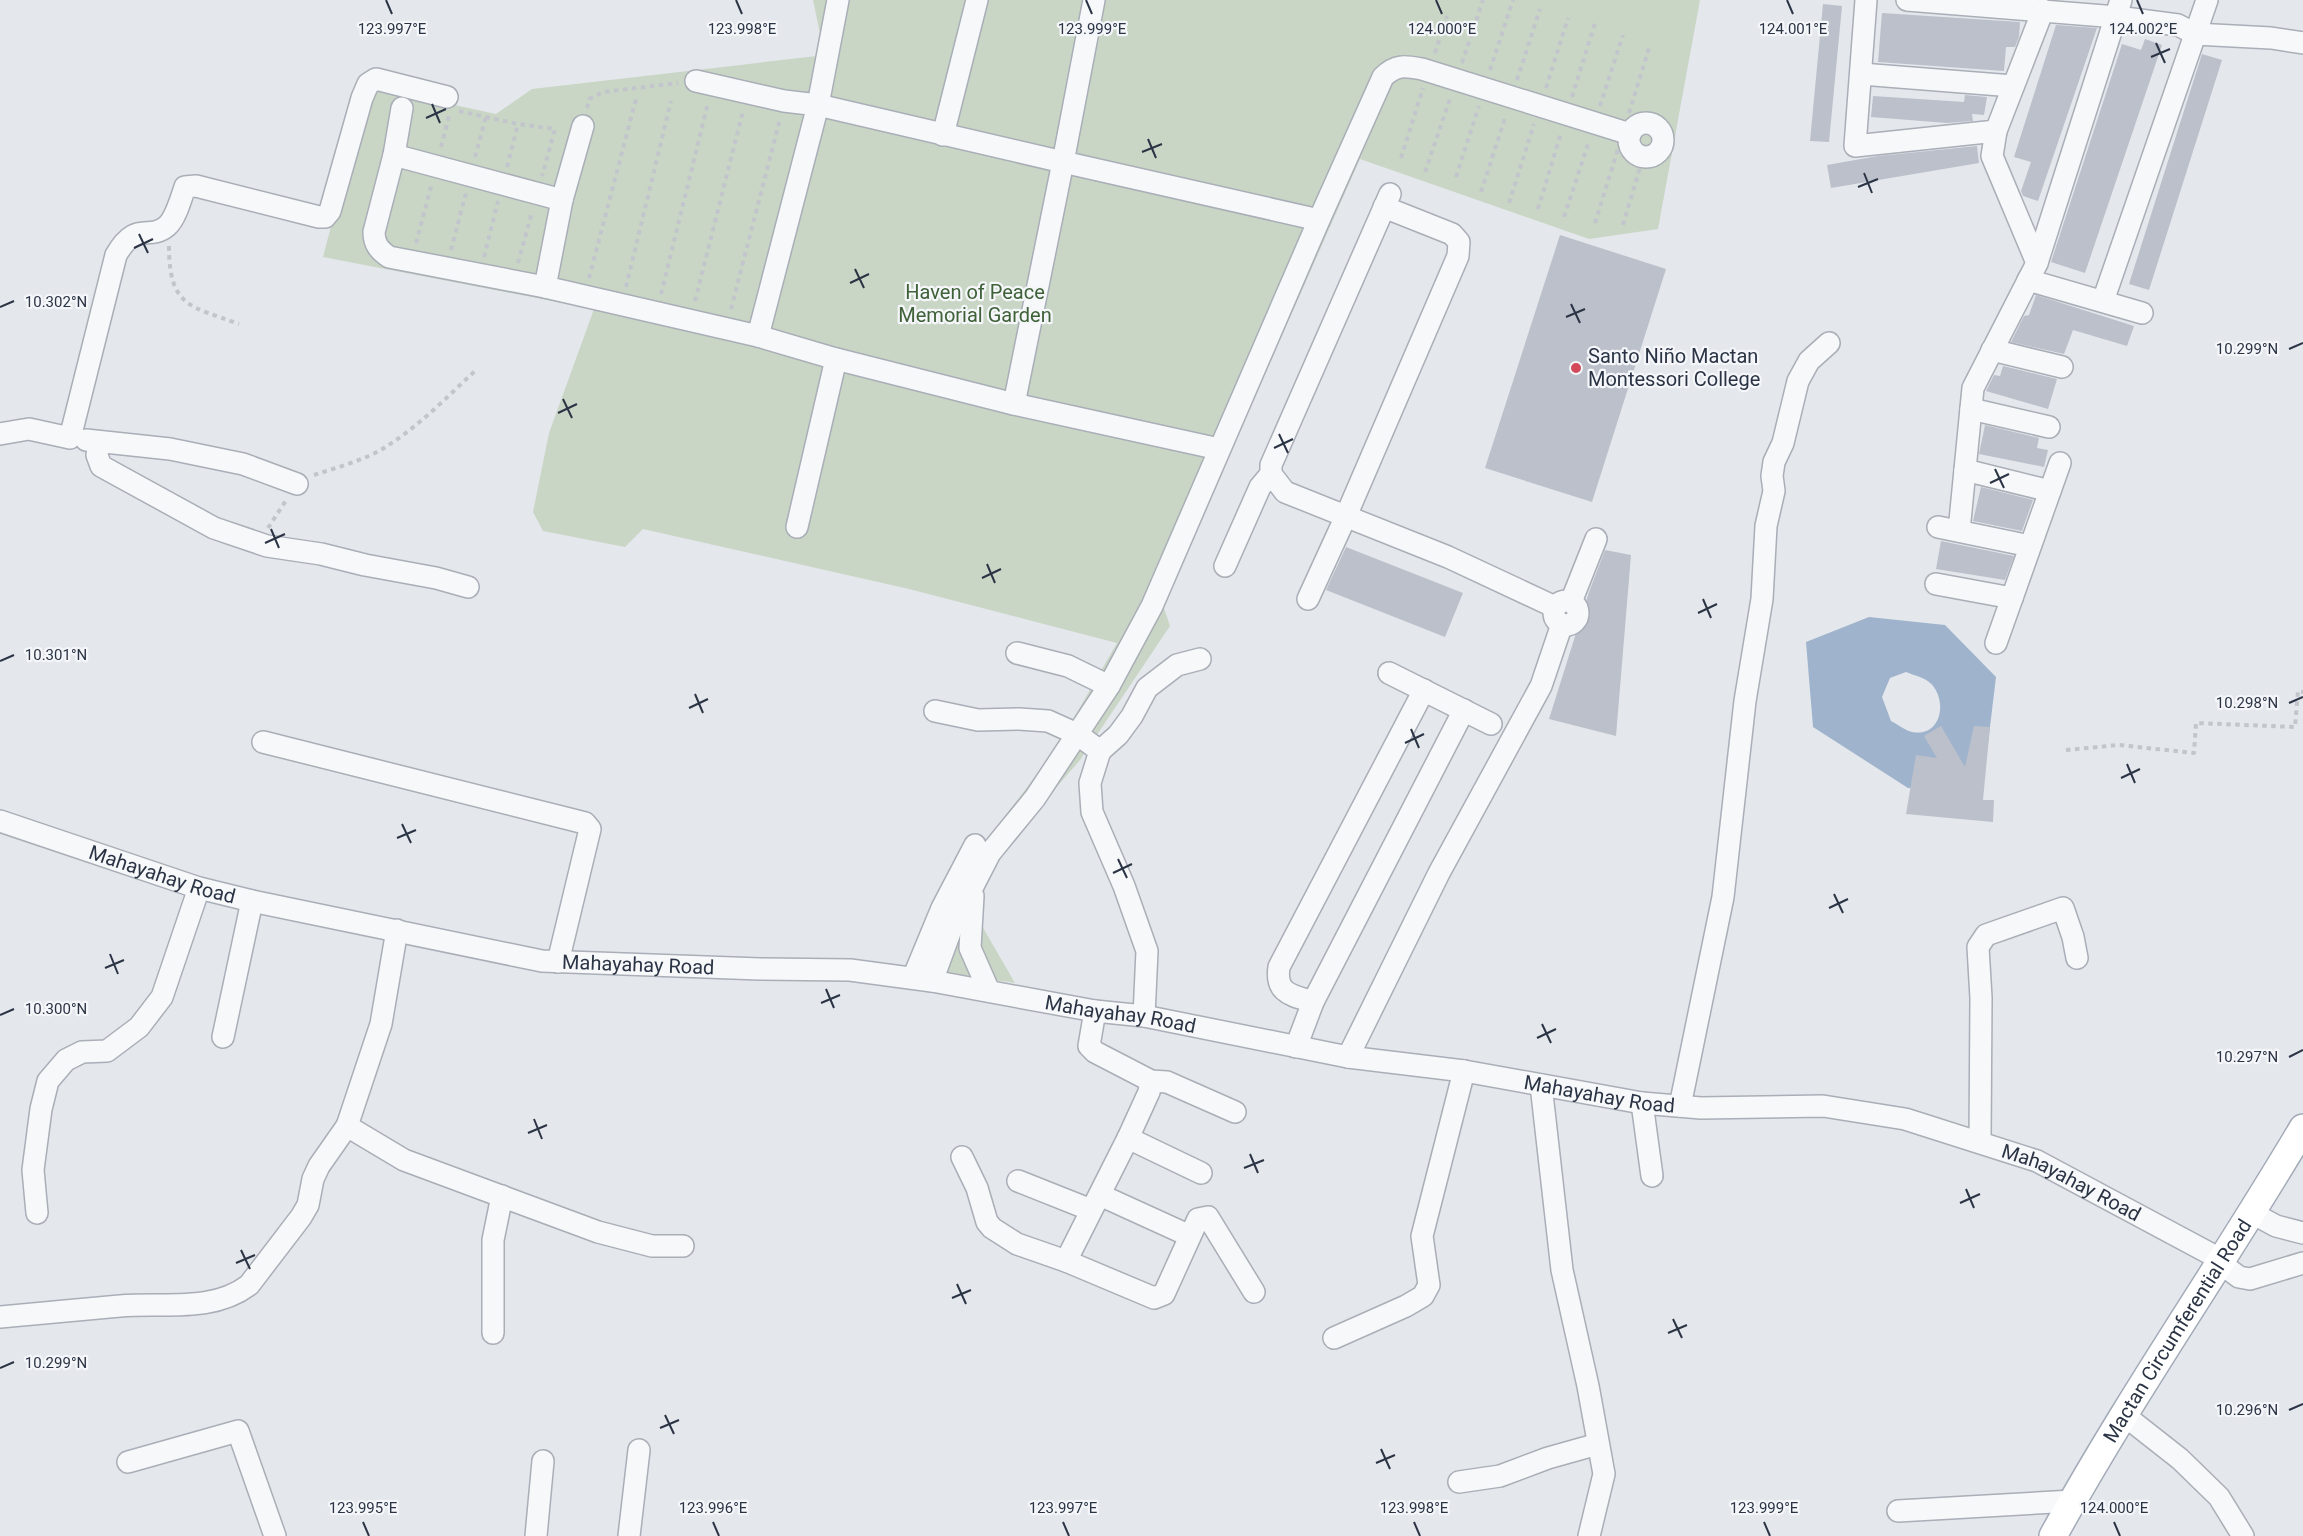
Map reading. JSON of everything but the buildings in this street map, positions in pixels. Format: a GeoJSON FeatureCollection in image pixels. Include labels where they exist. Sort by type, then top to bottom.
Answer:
{"type":"FeatureCollection","features":[{"type":"Feature","properties":{"kind":"main road","name":"Mactan Circumferential Road"},"geometry":{"type":"LineString","coordinates":[[2053,1536],[2124,1415],[2252,1214],[2303,1128]]}},
{"type":"Feature","properties":{"kind":"street"},"geometry":{"type":"LineString","coordinates":[[758,336],[818,105],[838,0]]}},
{"type":"Feature","properties":{"kind":"street"},"geometry":{"type":"LineString","coordinates":[[943,135],[977,0]]}},
{"type":"Feature","properties":{"kind":"street"},"geometry":{"type":"LineString","coordinates":[[1014,404],[1094,0]]}},
{"type":"Feature","properties":{"kind":"street"},"geometry":{"type":"LineString","coordinates":[[1866,0],[1856,146],[1996,131]]}},
{"type":"Feature","properties":{"kind":"street"},"geometry":{"type":"LineString","coordinates":[[1907,0],[2043,10],[2119,9],[2178,26],[2195,34],[2271,38],[2303,43]]}},
{"type":"Feature","properties":{"kind":"street"},"geometry":{"type":"LineString","coordinates":[[2103,302],[2207,0]]}},
{"type":"Feature","properties":{"kind":"street"},"geometry":{"type":"LineString","coordinates":[[1959,531],[1973,388],[2032,272],[2119,9]]}},
{"type":"Feature","properties":{"kind":"street"},"geometry":{"type":"LineString","coordinates":[[2043,10],[1996,131],[1992,156],[2032,272],[2103,302],[2142,313]]}},
{"type":"Feature","properties":{"kind":"street"},"geometry":{"type":"LineString","coordinates":[[923,979],[974,887],[990,853],[1035,798],[1109,686],[1152,606],[1383,77],[1392,69],[1402,65],[1429,71],[1630,134]]}},
{"type":"Feature","properties":{"kind":"street"},"geometry":{"type":"LineString","coordinates":[[1861,74],[2013,86]]}},
{"type":"Feature","properties":{"kind":"street"},"geometry":{"type":"LineString","coordinates":[[70,438],[116,255],[124,241],[135,233],[161,230],[169,224],[185,187],[196,186],[319,218],[325,217],[330,211],[368,84],[376,79],[449,103]]}},
{"type":"Feature","properties":{"kind":"street"},"geometry":{"type":"LineString","coordinates":[[704,83],[784,101],[818,105],[1319,220]]}},
{"type":"Feature","properties":{"kind":"street"},"geometry":{"type":"LineString","coordinates":[[402,108],[394,155],[374,232],[374,242],[390,257],[545,287],[758,336],[836,359],[1014,404],[1219,449]]}},
{"type":"Feature","properties":{"kind":"street"},"geometry":{"type":"LineString","coordinates":[[1644,123],[1658,127],[1662,134],[1662,148],[1652,156],[1643,157],[1633,152],[1629,140],[1633,129],[1644,123]]}},
{"type":"Feature","properties":{"kind":"street"},"geometry":{"type":"LineString","coordinates":[[545,287],[562,200],[583,126]]}},
{"type":"Feature","properties":{"kind":"street"},"geometry":{"type":"LineString","coordinates":[[394,155],[562,200]]}},
{"type":"Feature","properties":{"kind":"street"},"geometry":{"type":"LineString","coordinates":[[1308,599],[1346,516],[1458,256],[1459,242],[1452,234],[1387,200],[1271,465],[1271,474],[1285,492],[1346,516],[1448,557],[1563,611]]}},
{"type":"Feature","properties":{"kind":"street"},"geometry":{"type":"LineString","coordinates":[[1680,1106],[1723,897],[1745,701],[1762,599],[1766,526],[1773,491],[1774,462],[1783,443],[1798,381],[1809,361],[1829,343]]}},
{"type":"Feature","properties":{"kind":"street"},"geometry":{"type":"LineString","coordinates":[[1992,350],[2062,367]]}},
{"type":"Feature","properties":{"kind":"street"},"geometry":{"type":"LineString","coordinates":[[797,527],[836,359]]}},
{"type":"Feature","properties":{"kind":"street"},"geometry":{"type":"LineString","coordinates":[[1971,409],[2049,427]]}},
{"type":"Feature","properties":{"kind":"street"},"geometry":{"type":"LineString","coordinates":[[0,434],[29,429],[70,438],[170,449],[243,464],[297,484]]}},
{"type":"Feature","properties":{"kind":"street"},"geometry":{"type":"LineString","coordinates":[[99,442],[97,455],[101,466],[214,528],[274,548],[321,554],[468,587]]}},
{"type":"Feature","properties":{"kind":"street"},"geometry":{"type":"LineString","coordinates":[[1996,642],[2060,463]]}},
{"type":"Feature","properties":{"kind":"street"},"geometry":{"type":"LineString","coordinates":[[1965,470],[2050,491]]}},
{"type":"Feature","properties":{"kind":"street"},"geometry":{"type":"LineString","coordinates":[[1225,566],[1260,487],[1271,474]]}},
{"type":"Feature","properties":{"kind":"street"},"geometry":{"type":"LineString","coordinates":[[1938,527],[2030,546]]}},
{"type":"Feature","properties":{"kind":"street"},"geometry":{"type":"LineString","coordinates":[[1348,1057],[1439,873],[1541,686],[1563,611],[1596,539]]}},
{"type":"Feature","properties":{"kind":"street"},"geometry":{"type":"LineString","coordinates":[[1936,584],[2012,598]]}},
{"type":"Feature","properties":{"kind":"street"},"geometry":{"type":"LineString","coordinates":[[1017,653],[1068,666],[1109,686]]}},
{"type":"Feature","properties":{"kind":"street"},"geometry":{"type":"LineString","coordinates":[[1144,1016],[1147,951],[1124,886],[1092,812],[1090,783],[1100,751],[1118,735],[1132,716],[1147,688],[1177,665],[1200,659]]}},
{"type":"Feature","properties":{"kind":"street"},"geometry":{"type":"LineString","coordinates":[[1389,673],[1491,724]]}},
{"type":"Feature","properties":{"kind":"street"},"geometry":{"type":"LineString","coordinates":[[1313,1002],[1289,994],[1281,987],[1277,979],[1279,967],[1424,690]]}},
{"type":"Feature","properties":{"kind":"street"},"geometry":{"type":"LineString","coordinates":[[1296,1047],[1313,1002],[1464,710]]}},
{"type":"Feature","properties":{"kind":"street"},"geometry":{"type":"LineString","coordinates":[[935,711],[978,720],[1048,721],[1077,734],[1100,751]]}},
{"type":"Feature","properties":{"kind":"street"},"geometry":{"type":"LineString","coordinates":[[263,742],[585,823],[590,829],[558,962]]}},
{"type":"Feature","properties":{"kind":"street","name":"Mahayahay Road"},"geometry":{"type":"LineString","coordinates":[[0,821],[199,888],[542,961],[850,970],[923,979],[1095,1011],[1144,1016],[1348,1057],[1464,1071],[1642,1103],[1701,1108],[1823,1106],[1905,1119],[2037,1161],[2221,1261],[2239,1277],[2250,1279],[2303,1263]]}},
{"type":"Feature","properties":{"kind":"street"},"geometry":{"type":"LineString","coordinates":[[923,979],[942,908],[975,845]]}},
{"type":"Feature","properties":{"kind":"street"},"geometry":{"type":"LineString","coordinates":[[974,887],[970,948],[989,991]]}},
{"type":"Feature","properties":{"kind":"street"},"geometry":{"type":"LineString","coordinates":[[37,1213],[33,1170],[41,1109],[48,1081],[66,1060],[82,1052],[107,1051],[139,1027],[162,997],[199,888]]}},
{"type":"Feature","properties":{"kind":"street"},"geometry":{"type":"LineString","coordinates":[[223,1037],[252,901]]}},
{"type":"Feature","properties":{"kind":"street"},"geometry":{"type":"LineString","coordinates":[[1980,1142],[1981,998],[1978,947],[1986,935],[2063,908],[2073,937],[2077,958]]}},
{"type":"Feature","properties":{"kind":"street"},"geometry":{"type":"LineString","coordinates":[[0,1317],[122,1306],[183,1306],[226,1298],[239,1293],[249,1285],[301,1217],[308,1205],[319,1166],[347,1126],[381,1024],[397,930]]}},
{"type":"Feature","properties":{"kind":"street"},"geometry":{"type":"LineString","coordinates":[[1095,1011],[1089,1046],[1091,1049],[1150,1081],[1167,1082],[1235,1112]]}},
{"type":"Feature","properties":{"kind":"street"},"geometry":{"type":"LineString","coordinates":[[1334,1338],[1406,1306],[1423,1296],[1429,1285],[1422,1236],[1464,1071]]}},
{"type":"Feature","properties":{"kind":"street"},"geometry":{"type":"LineString","coordinates":[[1066,1261],[1128,1138],[1149,1092],[1150,1081]]}},
{"type":"Feature","properties":{"kind":"street"},"geometry":{"type":"LineString","coordinates":[[1541,1085],[1562,1270],[1588,1386],[1604,1474],[1589,1536]]}},
{"type":"Feature","properties":{"kind":"street"},"geometry":{"type":"LineString","coordinates":[[1642,1103],[1652,1176]]}},
{"type":"Feature","properties":{"kind":"street"},"geometry":{"type":"LineString","coordinates":[[347,1126],[404,1160],[598,1232],[636,1244],[683,1246]]}},
{"type":"Feature","properties":{"kind":"street"},"geometry":{"type":"LineString","coordinates":[[1128,1138],[1201,1173]]}},
{"type":"Feature","properties":{"kind":"street"},"geometry":{"type":"LineString","coordinates":[[962,1157],[977,1188],[987,1222],[992,1228],[1017,1244],[1066,1261],[1154,1298],[1164,1294],[1198,1219],[1208,1217],[1254,1292]]}},
{"type":"Feature","properties":{"kind":"street"},"geometry":{"type":"LineString","coordinates":[[1018,1181],[1095,1203],[1190,1236]]}},
{"type":"Feature","properties":{"kind":"street"},"geometry":{"type":"LineString","coordinates":[[493,1332],[493,1240],[502,1196]]}},
{"type":"Feature","properties":{"kind":"street"},"geometry":{"type":"LineString","coordinates":[[2252,1214],[2277,1226],[2303,1233]]}},
{"type":"Feature","properties":{"kind":"street"},"geometry":{"type":"LineString","coordinates":[[2124,1415],[2180,1460],[2219,1497],[2243,1536]]}},
{"type":"Feature","properties":{"kind":"street"},"geometry":{"type":"LineString","coordinates":[[128,1462],[238,1431],[275,1536]]}},
{"type":"Feature","properties":{"kind":"street"},"geometry":{"type":"LineString","coordinates":[[1459,1482],[1500,1476],[1548,1458],[1599,1444]]}},
{"type":"Feature","properties":{"kind":"street"},"geometry":{"type":"LineString","coordinates":[[629,1536],[639,1449]]}},
{"type":"Feature","properties":{"kind":"street"},"geometry":{"type":"LineString","coordinates":[[536,1536],[543,1461]]}},
{"type":"Feature","properties":{"kind":"street"},"geometry":{"type":"LineString","coordinates":[[1898,1511],[2072,1501]]}},
{"type":"Feature","properties":{"kind":"path"},"geometry":{"type":"LineString","coordinates":[[583,126],[589,99],[603,92],[704,83],[657,313]]}},
{"type":"Feature","properties":{"kind":"path"},"geometry":{"type":"LineString","coordinates":[[690,321],[748,93]]}},
{"type":"Feature","properties":{"kind":"path"},"geometry":{"type":"LineString","coordinates":[[585,296],[636,99]]}},
{"type":"Feature","properties":{"kind":"path"},"geometry":{"type":"LineString","coordinates":[[726,329],[784,101]]}},
{"type":"Feature","properties":{"kind":"path"},"geometry":{"type":"LineString","coordinates":[[621,305],[671,102]]}},
{"type":"Feature","properties":{"kind":"path"},"geometry":{"type":"LineString","coordinates":[[449,103],[518,124],[555,129]]}},
{"type":"Feature","properties":{"kind":"path"},"geometry":{"type":"LineString","coordinates":[[1623,225],[1643,157]]}},
{"type":"Feature","properties":{"kind":"path"},"geometry":{"type":"LineString","coordinates":[[169,224],[172,286],[189,305],[239,324]]}},
{"type":"Feature","properties":{"kind":"path"},"geometry":{"type":"LineString","coordinates":[[258,543],[297,484],[310,476],[386,448],[417,424],[475,372]]}},
{"type":"Feature","properties":{"kind":"path"},"geometry":{"type":"LineString","coordinates":[[2066,750],[2119,745],[2194,753],[2196,723],[2295,727],[2298,691],[2303,692]]}},
{"type":"Feature","properties":{"kind":"green space","name":"Haven of Peace Memorial Garden"},"geometry":{"type":"Polygon","coordinates":[[[813,0],[1700,0],[1658,229],[1589,239],[1360,159],[1181,564],[1164,608],[1170,626],[1080,760],[986,869],[982,926],[1015,983],[925,969],[960,886],[996,828],[1056,749],[1117,643],[909,589],[643,529],[625,547],[543,531],[533,512],[549,433],[594,309],[323,257],[333,219],[338,219],[372,87],[496,114],[532,89],[817,56],[822,43],[813,0]]]}},
{"type":"Feature","properties":{"kind":"water"},"geometry":{"type":"Polygon","coordinates":[[[1869,617],[1945,625],[1996,677],[1983,785],[1978,791],[1908,788],[1813,727],[1806,642],[1869,617]],[[1906,672],[1890,678],[1882,697],[1891,721],[1912,732],[1922,732],[1930,729],[1936,723],[1939,715],[1939,697],[1929,682],[1906,672]]]}},
{"type":"Feature","properties":{"kind":"place","name":"Santo Niño Mactan Montessori College"},"geometry":{"type":"Point","coordinates":[1576,368]}}]}
